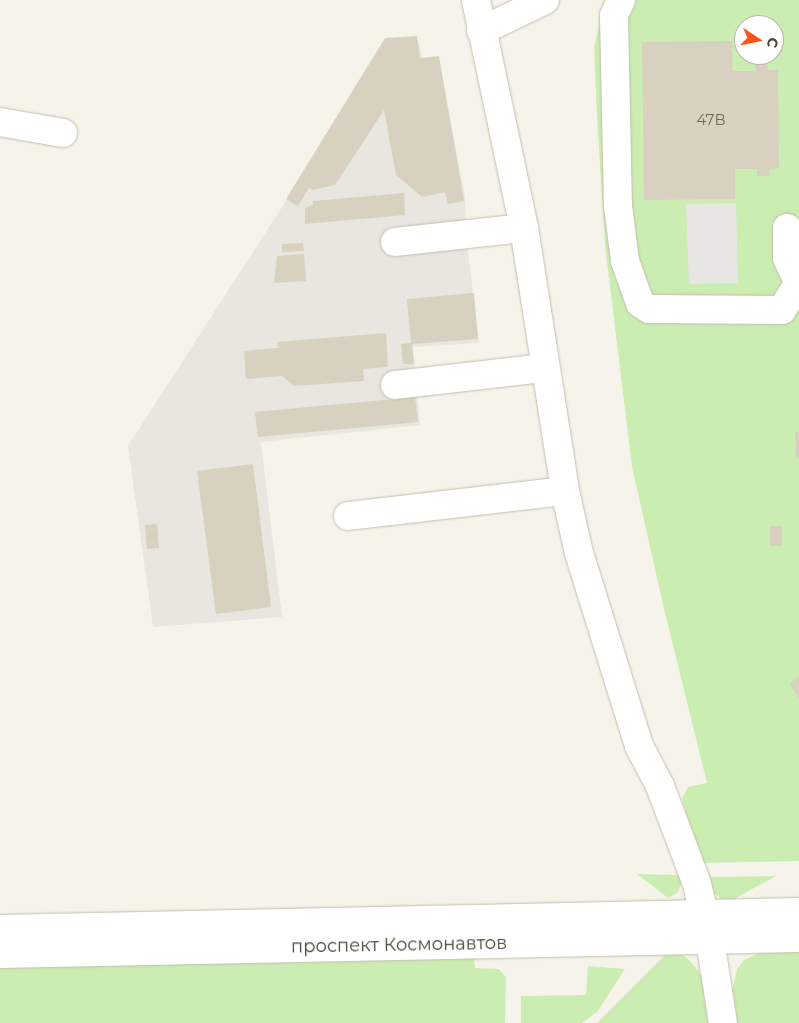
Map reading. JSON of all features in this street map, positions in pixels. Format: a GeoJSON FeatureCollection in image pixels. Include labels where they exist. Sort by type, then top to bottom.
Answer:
{"type":"FeatureCollection","features":[{"type":"Feature","properties":{"kind":"street"},"geometry":{"type":"LineString","coordinates":[[476,0],[524,228],[544,368],[565,491],[579,553],[639,746],[660,786],[708,927],[723,1023]]}},
{"type":"Feature","properties":{"kind":"street"},"geometry":{"type":"LineString","coordinates":[[481,31],[545,0]]}},
{"type":"Feature","properties":{"kind":"street"},"geometry":{"type":"LineString","coordinates":[[621,0],[614,16],[618,206],[626,261],[640,303],[649,309],[782,310],[798,282],[787,258],[787,228]]}},
{"type":"Feature","properties":{"kind":"street"},"geometry":{"type":"LineString","coordinates":[[0,122],[64,133]]}},
{"type":"Feature","properties":{"kind":"street"},"geometry":{"type":"LineString","coordinates":[[395,242],[524,228]]}},
{"type":"Feature","properties":{"kind":"street"},"geometry":{"type":"LineString","coordinates":[[395,385],[544,368]]}},
{"type":"Feature","properties":{"kind":"street"},"geometry":{"type":"LineString","coordinates":[[348,516],[565,491]]}},
{"type":"Feature","properties":{"kind":"street","name":"проспект Космонавтов"},"geometry":{"type":"LineString","coordinates":[[0,954],[708,927],[799,912]]}},
{"type":"Feature","properties":{"kind":"street","name":"проспект Космонавтов"},"geometry":{"type":"LineString","coordinates":[[0,929],[708,927],[799,938]]}},
{"type":"Feature","properties":{"kind":"shaded area"},"geometry":{"type":"Polygon","coordinates":[[[419,43],[424,68],[440,65],[465,196],[466,234],[479,343],[413,347],[420,425],[261,442],[282,617],[153,627],[128,446],[387,44],[419,43]]]}},
{"type":"Feature","properties":{"kind":"shaded area"},"geometry":{"type":"Polygon","coordinates":[[[736,203],[738,283],[689,284],[686,204],[736,203]]]}},
{"type":"Feature","properties":{"kind":"green space"},"geometry":{"type":"Polygon","coordinates":[[[604,0],[799,0],[799,861],[700,863],[682,798],[688,787],[707,783],[665,613],[632,467],[605,245],[594,48],[604,0]]]}},
{"type":"Feature","properties":{"kind":"green space"},"geometry":{"type":"Polygon","coordinates":[[[637,874],[682,875],[681,885],[677,893],[668,898],[637,874]]]}},
{"type":"Feature","properties":{"kind":"green space"},"geometry":{"type":"Polygon","coordinates":[[[776,876],[732,900],[723,900],[713,893],[705,877],[776,876]]]}},
{"type":"Feature","properties":{"kind":"green space"},"geometry":{"type":"Polygon","coordinates":[[[669,951],[686,957],[698,970],[704,983],[708,1023],[597,1023],[669,951]]]}},
{"type":"Feature","properties":{"kind":"green space"},"geometry":{"type":"Polygon","coordinates":[[[761,952],[799,952],[799,1023],[731,1023],[730,1002],[737,969],[744,960],[761,952]]]}},
{"type":"Feature","properties":{"kind":"green space"},"geometry":{"type":"Polygon","coordinates":[[[474,958],[475,968],[499,969],[506,977],[505,1023],[0,1023],[0,968],[474,958]]]}},
{"type":"Feature","properties":{"kind":"green space"},"geometry":{"type":"Polygon","coordinates":[[[588,966],[625,969],[597,1012],[582,1023],[521,1023],[521,996],[586,995],[588,966]]]}},
{"type":"Feature","properties":{"kind":"building"},"geometry":{"type":"Polygon","coordinates":[[[417,36],[420,58],[439,56],[464,201],[448,204],[445,192],[422,197],[396,175],[384,110],[335,185],[313,190],[309,188],[298,206],[286,199],[385,38],[417,36]]]}},
{"type":"Feature","properties":{"kind":"building"},"geometry":{"type":"Polygon","coordinates":[[[732,41],[733,71],[756,71],[755,65],[767,65],[768,70],[778,70],[779,168],[770,169],[770,176],[757,176],[757,169],[735,169],[735,199],[644,200],[642,42],[732,41]]]}},
{"type":"Feature","properties":{"kind":"building"},"geometry":{"type":"Polygon","coordinates":[[[404,193],[405,215],[305,224],[305,208],[313,205],[313,201],[404,193]]]}},
{"type":"Feature","properties":{"kind":"building"},"geometry":{"type":"Polygon","coordinates":[[[303,243],[304,251],[282,252],[282,244],[303,243]]]}},
{"type":"Feature","properties":{"kind":"building"},"geometry":{"type":"Polygon","coordinates":[[[304,254],[306,281],[274,283],[277,256],[304,254]]]}},
{"type":"Feature","properties":{"kind":"building"},"geometry":{"type":"Polygon","coordinates":[[[474,293],[478,339],[412,344],[414,364],[403,364],[401,344],[411,343],[407,299],[474,293]]]}},
{"type":"Feature","properties":{"kind":"building"},"geometry":{"type":"Polygon","coordinates":[[[386,333],[388,367],[363,369],[364,381],[294,386],[282,376],[246,379],[244,351],[278,348],[277,342],[386,333]]]}},
{"type":"Feature","properties":{"kind":"building"},"geometry":{"type":"Polygon","coordinates":[[[415,397],[418,422],[258,437],[255,412],[415,397]]]}},
{"type":"Feature","properties":{"kind":"building"},"geometry":{"type":"Polygon","coordinates":[[[795,432],[799,432],[799,458],[796,459],[795,432]]]}},
{"type":"Feature","properties":{"kind":"building"},"geometry":{"type":"Polygon","coordinates":[[[253,464],[271,607],[216,614],[197,471],[253,464]]]}},
{"type":"Feature","properties":{"kind":"building"},"geometry":{"type":"Polygon","coordinates":[[[157,524],[159,548],[147,549],[145,525],[157,524]]]}},
{"type":"Feature","properties":{"kind":"building"},"geometry":{"type":"Polygon","coordinates":[[[770,526],[782,526],[782,546],[770,546],[770,526]]]}},
{"type":"Feature","properties":{"kind":"building"},"geometry":{"type":"Polygon","coordinates":[[[799,676],[799,698],[789,684],[799,676]]]}}]}
